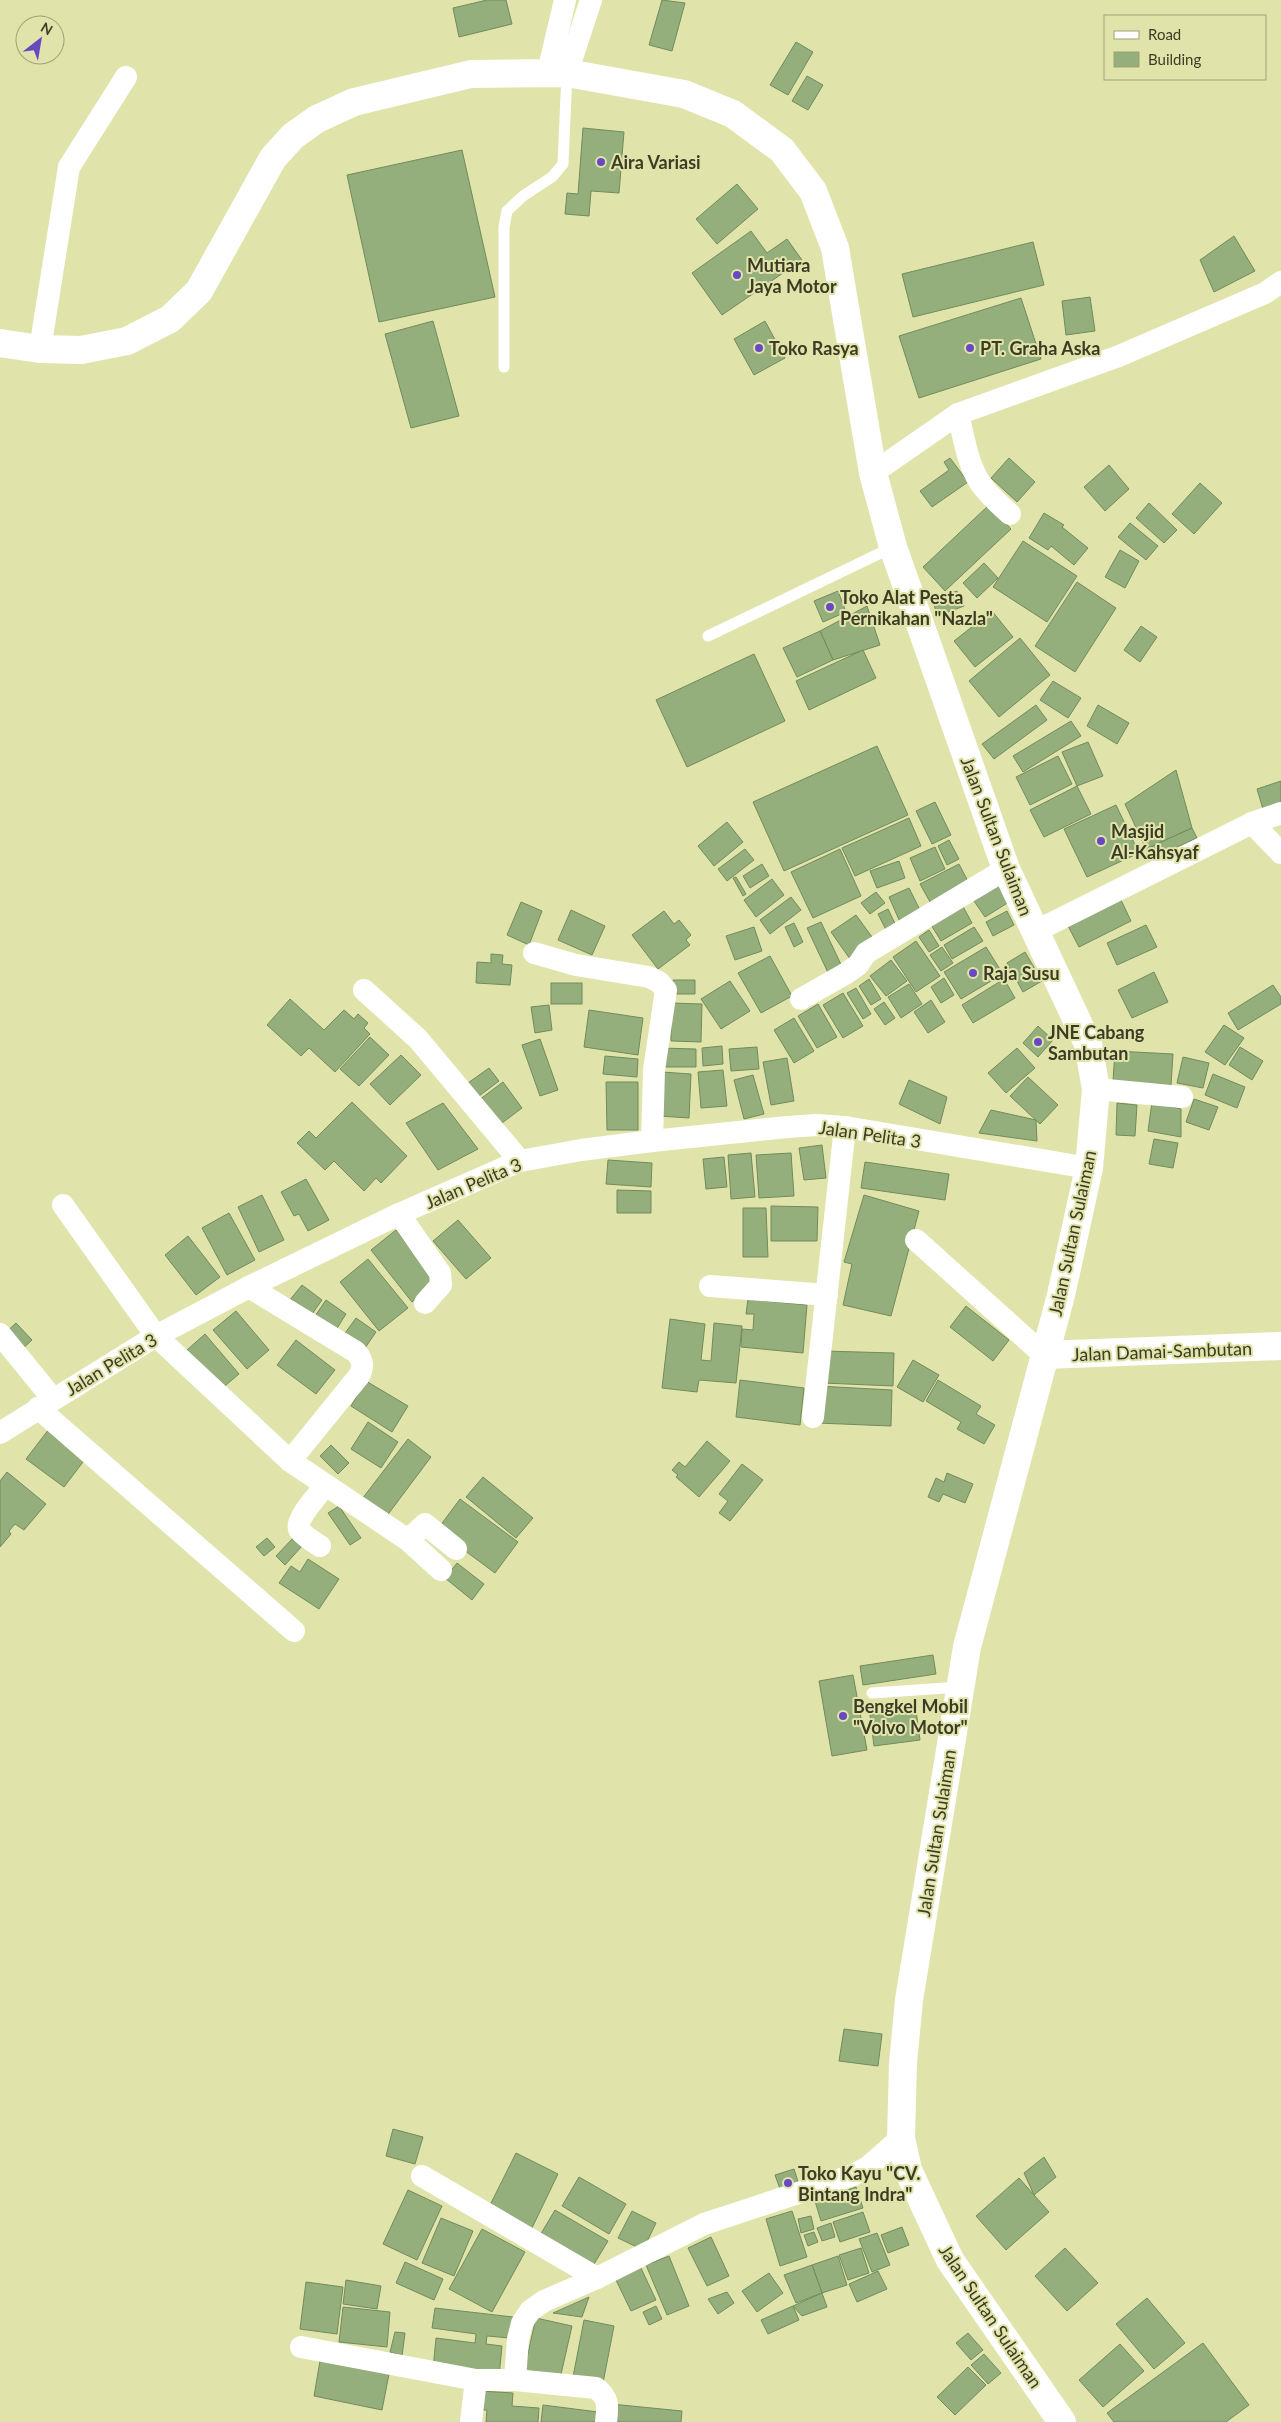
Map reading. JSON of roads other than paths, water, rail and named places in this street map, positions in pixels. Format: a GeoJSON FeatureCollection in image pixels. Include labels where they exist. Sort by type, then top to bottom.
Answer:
{"type":"FeatureCollection","features":[{"type":"Feature","properties":{"kind":"main road","name":"Jalan Sultan Sulaiman"},"geometry":{"type":"LineString","coordinates":[[0,343],[40,349],[81,350],[127,341],[170,319],[199,291],[273,158],[293,136],[318,119],[354,102],[471,74],[557,72],[684,94],[733,114],[782,150],[813,191],[835,248],[873,473],[893,547],[1006,870],[1088,1044],[1096,1089],[1088,1168],[1061,1295],[967,1647],[910,2000],[903,2063],[901,2138],[908,2170],[950,2260],[1062,2422]]}},
{"type":"Feature","properties":{"kind":"main road","name":"Jalan Damai-Sambutan"},"geometry":{"type":"LineString","coordinates":[[1044,1355],[1281,1346]]}},
{"type":"Feature","properties":{"kind":"street"},"geometry":{"type":"LineString","coordinates":[[557,72],[566,0]]}},
{"type":"Feature","properties":{"kind":"street"},"geometry":{"type":"LineString","coordinates":[[557,72],[590,0]]}},
{"type":"Feature","properties":{"kind":"street"},"geometry":{"type":"LineString","coordinates":[[40,349],[70,167],[126,77]]}},
{"type":"Feature","properties":{"kind":"street"},"geometry":{"type":"LineString","coordinates":[[873,473],[958,414],[1119,356],[1265,293],[1281,282]]}},
{"type":"Feature","properties":{"kind":"street"},"geometry":{"type":"LineString","coordinates":[[958,414],[977,476],[984,487],[1010,514]]}},
{"type":"Feature","properties":{"kind":"street"},"geometry":{"type":"LineString","coordinates":[[1034,932],[1252,823],[1281,812]]}},
{"type":"Feature","properties":{"kind":"street"},"geometry":{"type":"LineString","coordinates":[[1252,823],[1281,853]]}},
{"type":"Feature","properties":{"kind":"street"},"geometry":{"type":"LineString","coordinates":[[801,999],[858,965],[866,953],[1006,870]]}},
{"type":"Feature","properties":{"kind":"street"},"geometry":{"type":"LineString","coordinates":[[534,953],[576,966],[649,977],[659,982],[666,990],[654,1070],[652,1141]]}},
{"type":"Feature","properties":{"kind":"street"},"geometry":{"type":"LineString","coordinates":[[364,990],[418,1039],[520,1161]]}},
{"type":"Feature","properties":{"kind":"street"},"geometry":{"type":"LineString","coordinates":[[1096,1089],[1182,1097]]}},
{"type":"Feature","properties":{"kind":"street","name":"Jalan Pelita 3"},"geometry":{"type":"LineString","coordinates":[[0,1433],[156,1336],[249,1287],[399,1214],[520,1161],[581,1150],[652,1141],[817,1125],[845,1127],[1088,1168]]}},
{"type":"Feature","properties":{"kind":"street"},"geometry":{"type":"LineString","coordinates":[[813,1417],[845,1127]]}},
{"type":"Feature","properties":{"kind":"street"},"geometry":{"type":"LineString","coordinates":[[63,1205],[156,1336],[290,1461],[408,1540],[441,1570]]}},
{"type":"Feature","properties":{"kind":"street"},"geometry":{"type":"LineString","coordinates":[[399,1214],[440,1273],[441,1285],[425,1303]]}},
{"type":"Feature","properties":{"kind":"street"},"geometry":{"type":"LineString","coordinates":[[916,1240],[1044,1355]]}},
{"type":"Feature","properties":{"kind":"street"},"geometry":{"type":"LineString","coordinates":[[710,1286],[827,1295]]}},
{"type":"Feature","properties":{"kind":"street"},"geometry":{"type":"LineString","coordinates":[[249,1287],[356,1352],[361,1359],[363,1368],[359,1376],[290,1461]]}},
{"type":"Feature","properties":{"kind":"street"},"geometry":{"type":"LineString","coordinates":[[0,1334],[46,1403],[294,1632]]}},
{"type":"Feature","properties":{"kind":"street"},"geometry":{"type":"LineString","coordinates":[[320,1546],[300,1530],[298,1525],[300,1518],[325,1486]]}},
{"type":"Feature","properties":{"kind":"street"},"geometry":{"type":"LineString","coordinates":[[408,1540],[425,1524],[456,1549]]}},
{"type":"Feature","properties":{"kind":"street"},"geometry":{"type":"LineString","coordinates":[[515,2380],[518,2339],[522,2323],[530,2311],[544,2300],[598,2278],[704,2224],[853,2176],[868,2167],[901,2138]]}},
{"type":"Feature","properties":{"kind":"street"},"geometry":{"type":"LineString","coordinates":[[422,2176],[598,2278]]}},
{"type":"Feature","properties":{"kind":"street"},"geometry":{"type":"LineString","coordinates":[[301,2348],[476,2380],[515,2380],[596,2388],[608,2402],[606,2422]]}},
{"type":"Feature","properties":{"kind":"street"},"geometry":{"type":"LineString","coordinates":[[470,2422],[476,2380]]}},
{"type":"Feature","properties":{"kind":"lane"},"geometry":{"type":"LineString","coordinates":[[504,367],[504,227],[507,211],[523,196],[552,178],[563,164],[557,72]]}},
{"type":"Feature","properties":{"kind":"lane"},"geometry":{"type":"LineString","coordinates":[[708,636],[893,547]]}},
{"type":"Feature","properties":{"kind":"lane"},"geometry":{"type":"LineString","coordinates":[[872,1693],[960,1687]]}},
{"type":"Feature","properties":{"kind":"place","name":"Aira Variasi"},"geometry":{"type":"Point","coordinates":[601,162]}},
{"type":"Feature","properties":{"kind":"place","name":"Mutiara Jaya Motor"},"geometry":{"type":"Point","coordinates":[737,275]}},
{"type":"Feature","properties":{"kind":"place","name":"Toko Rasya"},"geometry":{"type":"Point","coordinates":[759,348]}},
{"type":"Feature","properties":{"kind":"place","name":"PT. Graha Aska"},"geometry":{"type":"Point","coordinates":[970,348]}},
{"type":"Feature","properties":{"kind":"place","name":"Toko Alat Pesta Pernikahan \"Nazla\""},"geometry":{"type":"Point","coordinates":[830,607]}},
{"type":"Feature","properties":{"kind":"place","name":"Masjid Al-Kahsyaf"},"geometry":{"type":"Point","coordinates":[1101,841]}},
{"type":"Feature","properties":{"kind":"place","name":"Raja Susu"},"geometry":{"type":"Point","coordinates":[973,973]}},
{"type":"Feature","properties":{"kind":"place","name":"JNE Cabang Sambutan"},"geometry":{"type":"Point","coordinates":[1038,1042]}},
{"type":"Feature","properties":{"kind":"place","name":"Bengkel Mobil \"Volvo Motor\""},"geometry":{"type":"Point","coordinates":[843,1716]}},
{"type":"Feature","properties":{"kind":"place","name":"Toko Kayu \"CV. Bintang Indra\""},"geometry":{"type":"Point","coordinates":[788,2183]}}]}
